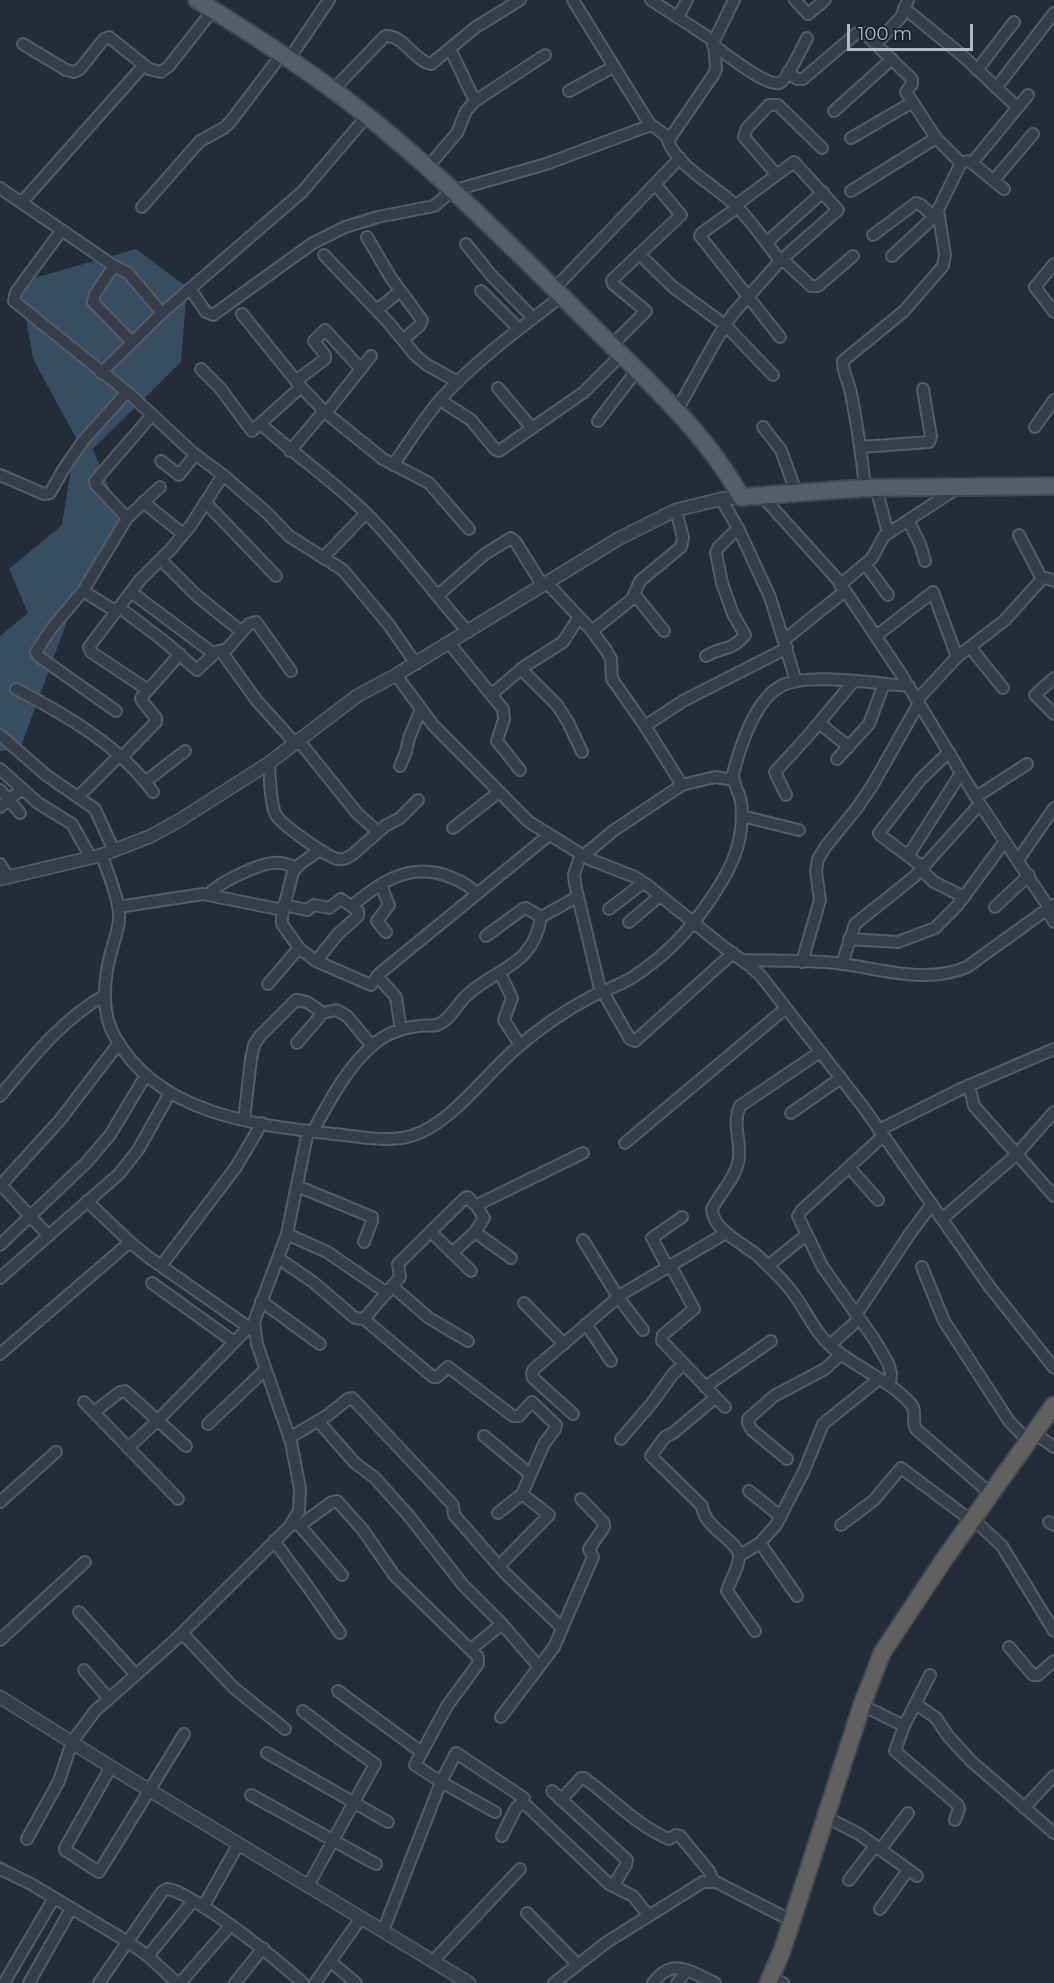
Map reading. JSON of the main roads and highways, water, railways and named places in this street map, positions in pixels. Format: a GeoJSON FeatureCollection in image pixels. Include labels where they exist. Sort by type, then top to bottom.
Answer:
{"type":"FeatureCollection","features":[{"type":"Feature","properties":{"kind":"highway"},"geometry":{"type":"LineString","coordinates":[[773,1981],[874,1672],[894,1632],[1054,1405]]}},
{"type":"Feature","properties":{"kind":"main road"},"geometry":{"type":"LineString","coordinates":[[197,0],[286,56],[333,90],[427,168],[637,370],[721,462],[741,497],[871,488],[1054,486]]}},
{"type":"Feature","properties":{"kind":"water"},"geometry":{"type":"Polygon","coordinates":[[[136,249],[187,287],[181,362],[93,449],[124,525],[76,597],[20,749],[0,751],[0,636],[28,613],[9,569],[62,525],[76,438],[33,359],[20,282],[136,249]]]}},
{"type":"Feature","properties":{"kind":"waterway"},"geometry":{"type":"LineString","coordinates":[[0,1861],[7,1865]]}}]}
